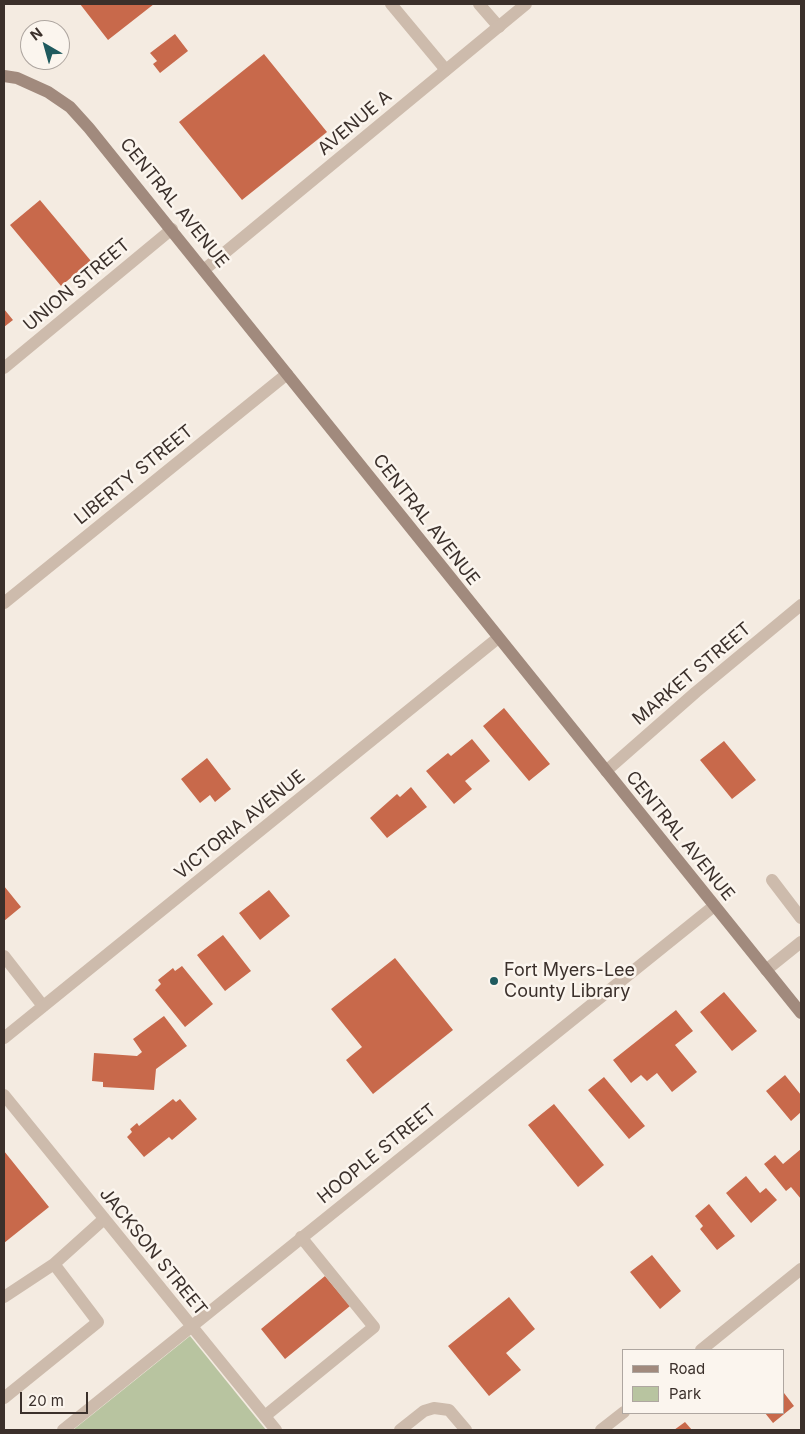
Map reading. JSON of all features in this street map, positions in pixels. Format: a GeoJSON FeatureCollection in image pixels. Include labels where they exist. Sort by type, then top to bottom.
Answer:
{"type":"FeatureCollection","features":[{"type":"Feature","properties":{"kind":"street"},"geometry":{"type":"LineString","coordinates":[[391,4],[446,70]]}},
{"type":"Feature","properties":{"kind":"street"},"geometry":{"type":"LineString","coordinates":[[479,4],[499,27]]}},
{"type":"Feature","properties":{"kind":"street","name":"AVENUE A"},"geometry":{"type":"LineString","coordinates":[[205,270],[526,4]]}},
{"type":"Feature","properties":{"kind":"street","name":"CENTRAL AVENUE"},"geometry":{"type":"LineString","coordinates":[[4,76],[17,78],[48,92],[70,107],[172,229],[498,638],[801,1013]]}},
{"type":"Feature","properties":{"kind":"street","name":"UNION STREET"},"geometry":{"type":"LineString","coordinates":[[4,368],[172,229]]}},
{"type":"Feature","properties":{"kind":"street","name":"LIBERTY STREET"},"geometry":{"type":"LineString","coordinates":[[4,602],[287,374]]}},
{"type":"Feature","properties":{"kind":"street","name":"MARKET STREET"},"geometry":{"type":"LineString","coordinates":[[606,771],[696,692],[801,605]]}},
{"type":"Feature","properties":{"kind":"street","name":"VICTORIA AVENUE"},"geometry":{"type":"LineString","coordinates":[[4,1038],[498,638]]}},
{"type":"Feature","properties":{"kind":"street"},"geometry":{"type":"LineString","coordinates":[[772,880],[801,918]]}},
{"type":"Feature","properties":{"kind":"street","name":"HOOPLE STREET"},"geometry":{"type":"LineString","coordinates":[[63,1430],[714,906]]}},
{"type":"Feature","properties":{"kind":"street"},"geometry":{"type":"LineString","coordinates":[[766,970],[801,942]]}},
{"type":"Feature","properties":{"kind":"street"},"geometry":{"type":"LineString","coordinates":[[4,956],[43,1006]]}},
{"type":"Feature","properties":{"kind":"street","name":"JACKSON STREET"},"geometry":{"type":"LineString","coordinates":[[4,1095],[276,1430]]}},
{"type":"Feature","properties":{"kind":"street"},"geometry":{"type":"LineString","coordinates":[[4,1297],[54,1264],[104,1219]]}},
{"type":"Feature","properties":{"kind":"street"},"geometry":{"type":"LineString","coordinates":[[266,1416],[374,1328],[301,1237]]}},
{"type":"Feature","properties":{"kind":"street"},"geometry":{"type":"LineString","coordinates":[[4,1398],[98,1322],[54,1264]]}},
{"type":"Feature","properties":{"kind":"street"},"geometry":{"type":"LineString","coordinates":[[702,1349],[801,1269]]}},
{"type":"Feature","properties":{"kind":"street"},"geometry":{"type":"LineString","coordinates":[[400,1430],[424,1411],[434,1408],[448,1410],[466,1430]]}},
{"type":"Feature","properties":{"kind":"street"},"geometry":{"type":"LineString","coordinates":[[601,1430],[622,1414]]}},
{"type":"Feature","properties":{"kind":"green space"},"geometry":{"type":"Polygon","coordinates":[[[190,1336],[266,1430],[73,1430],[190,1336]]]}},
{"type":"Feature","properties":{"kind":"building"},"geometry":{"type":"Polygon","coordinates":[[[80,4],[154,4],[108,40],[80,4]]]}},
{"type":"Feature","properties":{"kind":"building"},"geometry":{"type":"Polygon","coordinates":[[[175,34],[188,51],[160,73],[153,64],[157,61],[150,53],[175,34]]]}},
{"type":"Feature","properties":{"kind":"building"},"geometry":{"type":"Polygon","coordinates":[[[264,54],[327,132],[242,200],[179,122],[264,54]]]}},
{"type":"Feature","properties":{"kind":"building"},"geometry":{"type":"Polygon","coordinates":[[[40,200],[91,261],[61,286],[10,225],[40,200]]]}},
{"type":"Feature","properties":{"kind":"building"},"geometry":{"type":"Polygon","coordinates":[[[4,309],[13,320],[4,327],[4,309]]]}},
{"type":"Feature","properties":{"kind":"building"},"geometry":{"type":"Polygon","coordinates":[[[504,708],[550,764],[529,781],[483,726],[504,708]]]}},
{"type":"Feature","properties":{"kind":"building"},"geometry":{"type":"Polygon","coordinates":[[[472,739],[490,761],[465,781],[472,789],[454,804],[426,771],[448,753],[451,756],[472,739]]]}},
{"type":"Feature","properties":{"kind":"building"},"geometry":{"type":"Polygon","coordinates":[[[724,741],[756,780],[732,799],[700,760],[724,741]]]}},
{"type":"Feature","properties":{"kind":"building"},"geometry":{"type":"Polygon","coordinates":[[[207,758],[231,789],[215,802],[210,795],[200,803],[181,779],[207,758]]]}},
{"type":"Feature","properties":{"kind":"building"},"geometry":{"type":"Polygon","coordinates":[[[411,787],[427,807],[387,838],[370,818],[397,794],[400,797],[411,787]]]}},
{"type":"Feature","properties":{"kind":"building"},"geometry":{"type":"Polygon","coordinates":[[[4,886],[21,907],[4,921],[4,886]]]}},
{"type":"Feature","properties":{"kind":"building"},"geometry":{"type":"Polygon","coordinates":[[[269,890],[290,916],[260,940],[239,913],[269,890]]]}},
{"type":"Feature","properties":{"kind":"building"},"geometry":{"type":"Polygon","coordinates":[[[223,935],[251,971],[225,991],[197,955],[223,935]]]}},
{"type":"Feature","properties":{"kind":"building"},"geometry":{"type":"Polygon","coordinates":[[[395,958],[453,1030],[373,1094],[346,1060],[362,1047],[331,1009],[395,958]]]}},
{"type":"Feature","properties":{"kind":"building"},"geometry":{"type":"Polygon","coordinates":[[[182,966],[213,1004],[185,1027],[155,990],[161,984],[158,980],[173,968],[175,971],[182,966]]]}},
{"type":"Feature","properties":{"kind":"building"},"geometry":{"type":"Polygon","coordinates":[[[724,992],[757,1031],[732,1051],[700,1012],[724,992]]]}},
{"type":"Feature","properties":{"kind":"building"},"geometry":{"type":"Polygon","coordinates":[[[676,1010],[693,1031],[675,1045],[697,1072],[672,1092],[657,1073],[647,1081],[641,1075],[631,1083],[613,1060],[676,1010]]]}},
{"type":"Feature","properties":{"kind":"building"},"geometry":{"type":"Polygon","coordinates":[[[164,1016],[187,1046],[156,1069],[154,1090],[103,1087],[103,1082],[92,1081],[94,1053],[137,1056],[142,1052],[133,1039],[164,1016]]]}},
{"type":"Feature","properties":{"kind":"building"},"geometry":{"type":"Polygon","coordinates":[[[785,1075],[801,1095],[801,1112],[791,1121],[766,1091],[785,1075]]]}},
{"type":"Feature","properties":{"kind":"building"},"geometry":{"type":"Polygon","coordinates":[[[604,1077],[645,1126],[629,1139],[588,1090],[604,1077]]]}},
{"type":"Feature","properties":{"kind":"building"},"geometry":{"type":"Polygon","coordinates":[[[173,1099],[176,1102],[180,1099],[197,1119],[172,1140],[169,1137],[144,1157],[127,1137],[132,1132],[130,1129],[137,1123],[139,1126],[173,1099]]]}},
{"type":"Feature","properties":{"kind":"building"},"geometry":{"type":"Polygon","coordinates":[[[554,1104],[604,1165],[578,1187],[528,1125],[554,1104]]]}},
{"type":"Feature","properties":{"kind":"building"},"geometry":{"type":"Polygon","coordinates":[[[801,1149],[801,1199],[791,1187],[786,1191],[764,1164],[775,1155],[783,1164],[801,1149]]]}},
{"type":"Feature","properties":{"kind":"building"},"geometry":{"type":"Polygon","coordinates":[[[4,1151],[49,1207],[4,1243],[4,1151]]]}},
{"type":"Feature","properties":{"kind":"building"},"geometry":{"type":"Polygon","coordinates":[[[746,1176],[760,1193],[766,1188],[777,1200],[751,1223],[726,1193],[746,1176]]]}},
{"type":"Feature","properties":{"kind":"building"},"geometry":{"type":"Polygon","coordinates":[[[709,1204],[735,1236],[717,1250],[700,1229],[703,1226],[695,1216],[709,1204]]]}},
{"type":"Feature","properties":{"kind":"building"},"geometry":{"type":"Polygon","coordinates":[[[652,1255],[681,1291],[660,1309],[630,1272],[652,1255]]]}},
{"type":"Feature","properties":{"kind":"building"},"geometry":{"type":"Polygon","coordinates":[[[325,1276],[350,1306],[285,1359],[261,1329],[325,1276]]]}},
{"type":"Feature","properties":{"kind":"building"},"geometry":{"type":"Polygon","coordinates":[[[509,1297],[535,1329],[506,1353],[521,1370],[489,1396],[448,1346],[509,1297]]]}},
{"type":"Feature","properties":{"kind":"building"},"geometry":{"type":"Polygon","coordinates":[[[785,1394],[794,1406],[785,1413],[785,1394]]]}},
{"type":"Feature","properties":{"kind":"building"},"geometry":{"type":"Polygon","coordinates":[[[766,1414],[784,1414],[773,1423],[766,1414]]]}},
{"type":"Feature","properties":{"kind":"building"},"geometry":{"type":"Polygon","coordinates":[[[685,1422],[692,1430],[674,1430],[685,1422]]]}},
{"type":"Feature","properties":{"kind":"place","name":"Fort Myers-Lee County Library"},"geometry":{"type":"Point","coordinates":[494,981]}}]}
